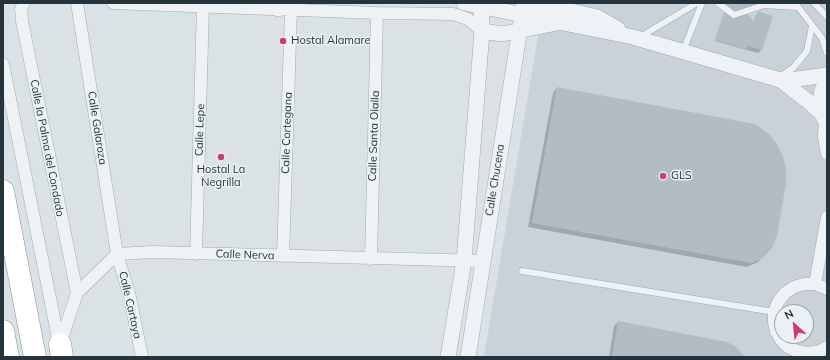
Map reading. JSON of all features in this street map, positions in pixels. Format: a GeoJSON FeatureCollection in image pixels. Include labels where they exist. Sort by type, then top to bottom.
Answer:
{"type":"FeatureCollection","features":[{"type":"Feature","properties":{"kind":"highway"},"geometry":{"type":"LineString","coordinates":[[3,191],[35,357]]}},
{"type":"Feature","properties":{"kind":"highway"},"geometry":{"type":"LineString","coordinates":[[3,331],[8,357]]}},
{"type":"Feature","properties":{"kind":"street","name":"Calle la Palma del Condado"},"geometry":{"type":"LineString","coordinates":[[24,3],[21,9],[22,21],[77,293]]}},
{"type":"Feature","properties":{"kind":"street","name":"Calle Galaroza"},"geometry":{"type":"LineString","coordinates":[[76,3],[118,254]]}},
{"type":"Feature","properties":{"kind":"street"},"geometry":{"type":"LineString","coordinates":[[114,3],[281,8],[378,14],[454,14],[468,19],[482,31],[502,34],[562,22]]}},
{"type":"Feature","properties":{"kind":"street"},"geometry":{"type":"LineString","coordinates":[[464,3],[523,8],[562,22],[636,38],[779,80],[827,75]]}},
{"type":"Feature","properties":{"kind":"street"},"geometry":{"type":"LineString","coordinates":[[536,3],[597,17],[636,38]]}},
{"type":"Feature","properties":{"kind":"street","name":"Calle Chucena"},"geometry":{"type":"LineString","coordinates":[[448,357],[464,261],[482,31],[480,5]]}},
{"type":"Feature","properties":{"kind":"street","name":"Calle Lepe"},"geometry":{"type":"LineString","coordinates":[[196,254],[203,6]]}},
{"type":"Feature","properties":{"kind":"street","name":"Calle Cortegana"},"geometry":{"type":"LineString","coordinates":[[281,8],[283,256]]}},
{"type":"Feature","properties":{"kind":"street","name":"Calle Chucena"},"geometry":{"type":"LineString","coordinates":[[468,357],[523,8]]}},
{"type":"Feature","properties":{"kind":"street","name":"Calle Santa Olalla"},"geometry":{"type":"LineString","coordinates":[[371,258],[378,14]]}},
{"type":"Feature","properties":{"kind":"street"},"geometry":{"type":"LineString","coordinates":[[3,64],[61,350]]}},
{"type":"Feature","properties":{"kind":"street"},"geometry":{"type":"LineString","coordinates":[[779,80],[825,120]]}},
{"type":"Feature","properties":{"kind":"street"},"geometry":{"type":"LineString","coordinates":[[827,82],[822,90],[820,102],[825,120],[824,137],[827,154]]}},
{"type":"Feature","properties":{"kind":"street"},"geometry":{"type":"LineString","coordinates":[[815,284],[827,217]]}},
{"type":"Feature","properties":{"kind":"street","name":"Calle Nerva"},"geometry":{"type":"LineString","coordinates":[[118,254],[153,252],[483,261]]}},
{"type":"Feature","properties":{"kind":"street"},"geometry":{"type":"LineString","coordinates":[[61,350],[77,293],[118,254]]}},
{"type":"Feature","properties":{"kind":"street","name":"Calle Cartaya"},"geometry":{"type":"LineString","coordinates":[[118,254],[130,297],[142,357]]}},
{"type":"Feature","properties":{"kind":"street"},"geometry":{"type":"LineString","coordinates":[[777,304],[789,290],[804,284],[815,284],[827,289]]}},
{"type":"Feature","properties":{"kind":"street"},"geometry":{"type":"LineString","coordinates":[[786,344],[796,354],[820,351],[827,347]]}},
{"type":"Feature","properties":{"kind":"lane"},"geometry":{"type":"LineString","coordinates":[[636,38],[697,3]]}},
{"type":"Feature","properties":{"kind":"lane"},"geometry":{"type":"LineString","coordinates":[[683,51],[702,3]]}},
{"type":"Feature","properties":{"kind":"lane"},"geometry":{"type":"LineString","coordinates":[[718,3],[734,15],[762,4],[797,5],[822,38],[827,53]]}},
{"type":"Feature","properties":{"kind":"lane"},"geometry":{"type":"LineString","coordinates":[[814,3],[827,17]]}},
{"type":"Feature","properties":{"kind":"lane"},"geometry":{"type":"LineString","coordinates":[[779,80],[793,68],[807,51],[812,26]]}},
{"type":"Feature","properties":{"kind":"lane"},"geometry":{"type":"LineString","coordinates":[[522,271],[774,312]]}},
{"type":"Feature","properties":{"kind":"shaded area"},"geometry":{"type":"Polygon","coordinates":[[[527,3],[827,3],[827,357],[484,357],[543,6],[527,3]]]}},
{"type":"Feature","properties":{"kind":"building"},"geometry":{"type":"Polygon","coordinates":[[[727,3],[760,3],[747,13],[754,22],[758,11],[773,16],[762,50],[747,46],[746,49],[715,40],[727,3]]]}},
{"type":"Feature","properties":{"kind":"building","name":"GLS"},"geometry":{"type":"Polygon","coordinates":[[[557,87],[755,124],[769,134],[777,144],[786,168],[786,183],[777,236],[772,248],[763,258],[752,263],[532,223],[557,87]]]}},
{"type":"Feature","properties":{"kind":"building"},"geometry":{"type":"Polygon","coordinates":[[[618,321],[727,342],[735,346],[745,357],[612,357],[618,321]]]}},
{"type":"Feature","properties":{"kind":"place","name":"Hostal Alamare"},"geometry":{"type":"Point","coordinates":[283,41]}},
{"type":"Feature","properties":{"kind":"place","name":"Hostal La Negrilla"},"geometry":{"type":"Point","coordinates":[221,157]}},
{"type":"Feature","properties":{"kind":"place","name":"GLS"},"geometry":{"type":"Point","coordinates":[663,176]}}]}
